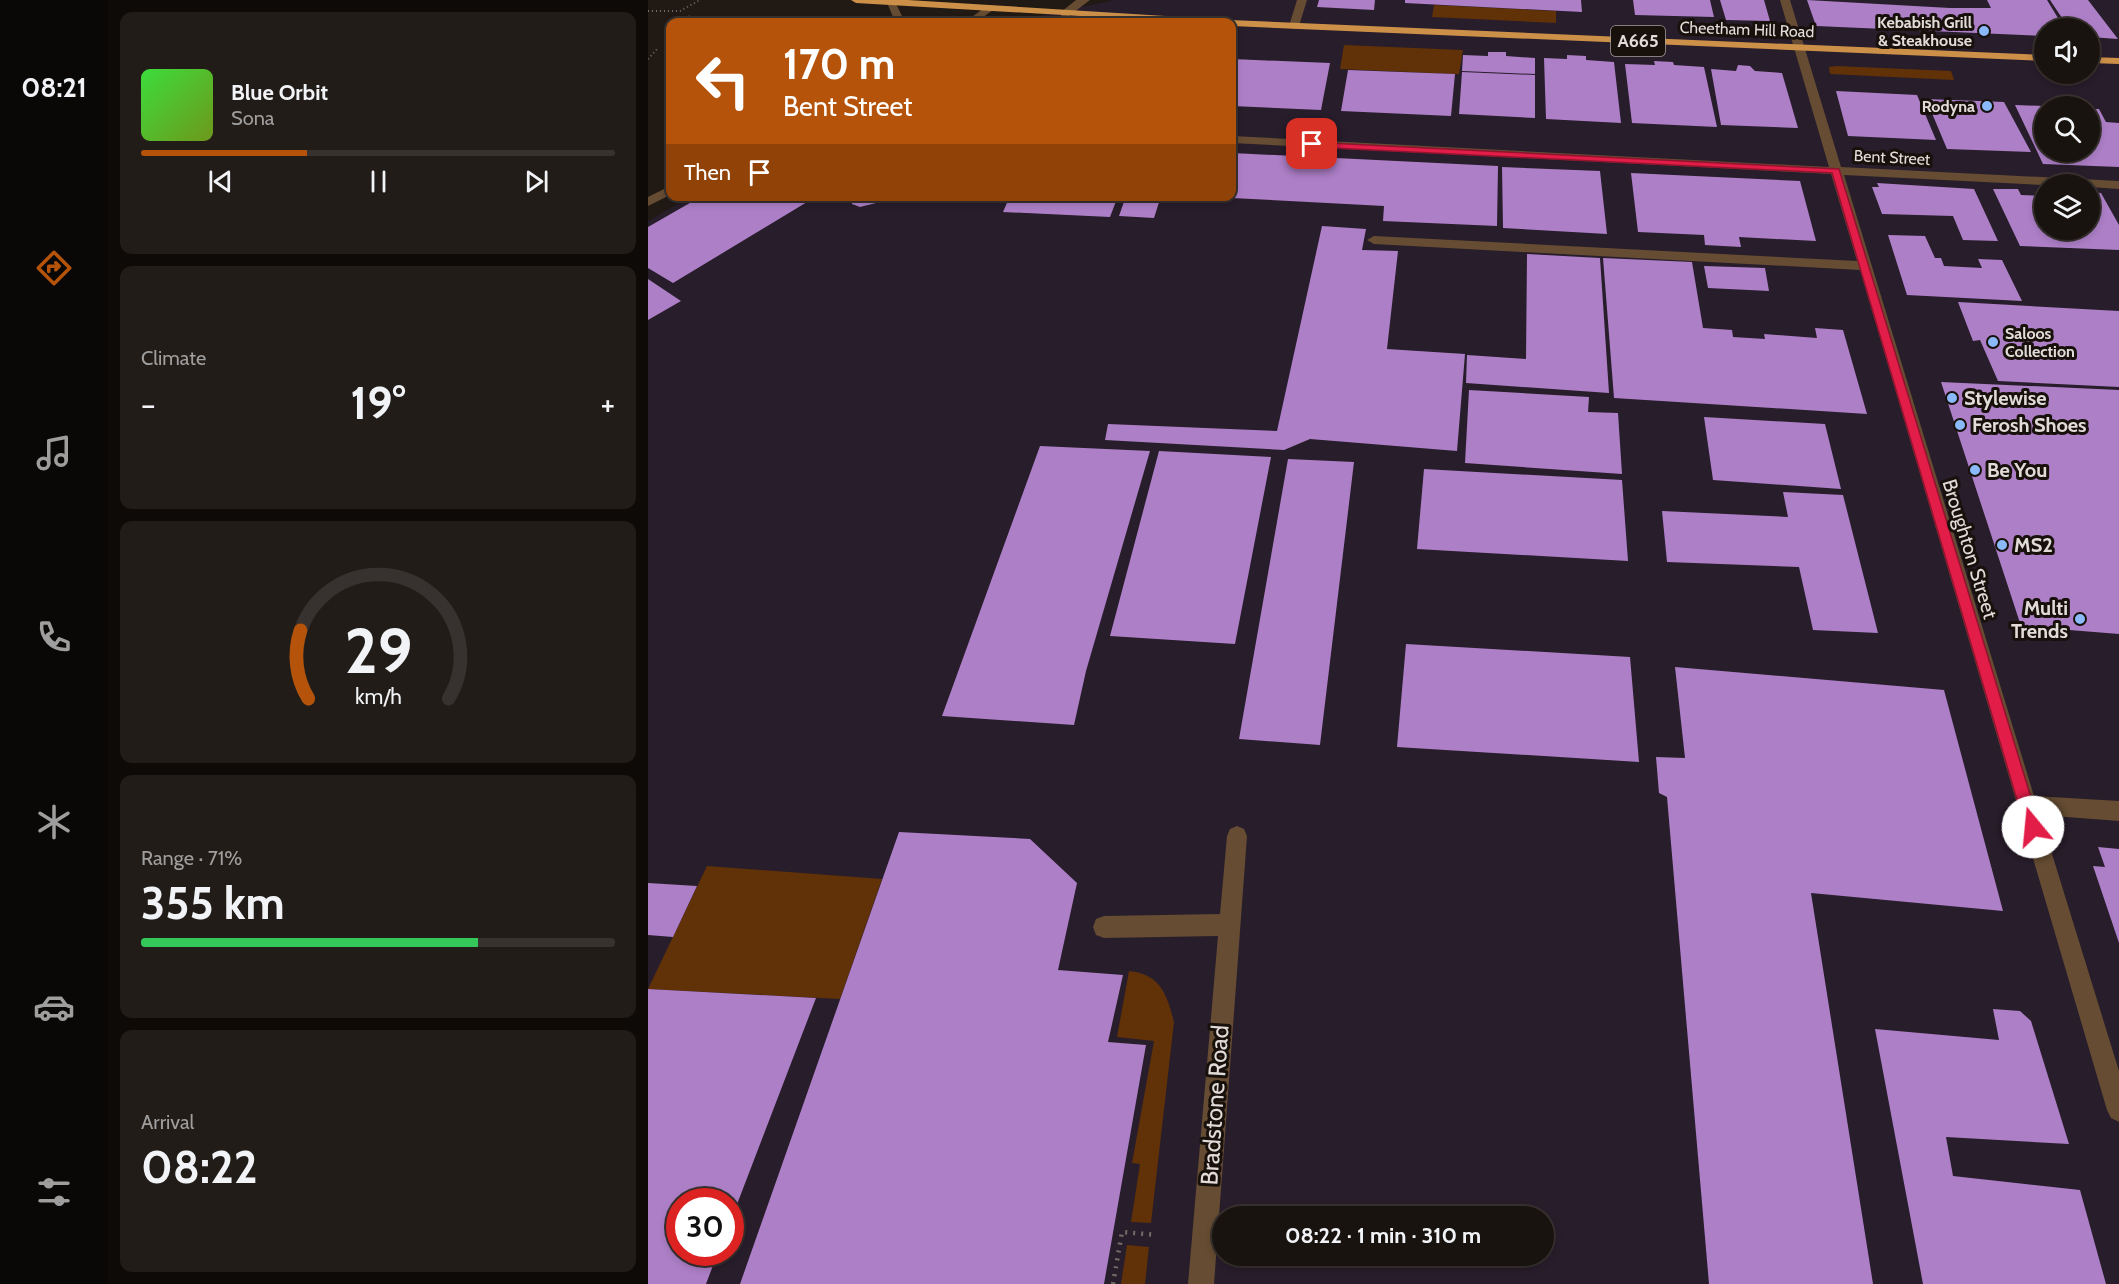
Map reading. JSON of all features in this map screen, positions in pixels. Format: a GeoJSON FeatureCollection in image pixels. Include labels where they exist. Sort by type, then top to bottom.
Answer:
{"type":"FeatureCollection","features":[{"type":"Feature","properties":{"kind":"highway"},"geometry":{"type":"LineString","coordinates":[[856,0],[1146,18]]}},
{"type":"Feature","properties":{"kind":"highway","name":"Cheetham Hill Road"},"geometry":{"type":"LineString","coordinates":[[1236,23],[2034,58]]}},
{"type":"Feature","properties":{"kind":"highway"},"geometry":{"type":"LineString","coordinates":[[2100,60],[2119,61]]}},
{"type":"Feature","properties":{"kind":"street"},"geometry":{"type":"LineString","coordinates":[[1065,14],[1075,4],[1085,0]]}},
{"type":"Feature","properties":{"kind":"street"},"geometry":{"type":"LineString","coordinates":[[1294,26],[1302,0]]}},
{"type":"Feature","properties":{"kind":"street","name":"Broughton Street"},"geometry":{"type":"LineString","coordinates":[[1785,0],[2119,1110]]}},
{"type":"Feature","properties":{"kind":"street"},"geometry":{"type":"LineString","coordinates":[[890,2],[898,18]]}},
{"type":"Feature","properties":{"kind":"street"},"geometry":{"type":"LineString","coordinates":[[976,18],[991,8]]}},
{"type":"Feature","properties":{"kind":"street","name":"Bent Street"},"geometry":{"type":"LineString","coordinates":[[1236,140],[2118,187]]}},
{"type":"Feature","properties":{"kind":"street"},"geometry":{"type":"LineString","coordinates":[[648,185],[666,192]]}},
{"type":"Feature","properties":{"kind":"street"},"geometry":{"type":"LineString","coordinates":[[648,202],[666,192]]}},
{"type":"Feature","properties":{"kind":"street"},"geometry":{"type":"LineString","coordinates":[[1374,240],[1865,266]]}},
{"type":"Feature","properties":{"kind":"street"},"geometry":{"type":"LineString","coordinates":[[2026,805],[2119,811]]}},
{"type":"Feature","properties":{"kind":"street","name":"Bradstone Road"},"geometry":{"type":"LineString","coordinates":[[1201,1284],[1228,925],[1238,836]]}},
{"type":"Feature","properties":{"kind":"street"},"geometry":{"type":"LineString","coordinates":[[1104,927],[1228,925]]}},
{"type":"Feature","properties":{"kind":"path"},"geometry":{"type":"LineString","coordinates":[[648,11],[680,11],[700,0]]}},
{"type":"Feature","properties":{"kind":"path"},"geometry":{"type":"LineString","coordinates":[[688,18],[691,15]]}},
{"type":"Feature","properties":{"kind":"path"},"geometry":{"type":"LineString","coordinates":[[648,59],[658,48]]}},
{"type":"Feature","properties":{"kind":"path"},"geometry":{"type":"LineString","coordinates":[[1113,1284],[1122,1232],[1157,1235]]}},
{"type":"Feature","properties":{"kind":"shaded area"},"geometry":{"type":"Polygon","coordinates":[[[1114,0],[2119,0],[2119,1284],[648,1284],[648,221],[683,201],[1236,201],[1236,18],[1031,18],[1114,0]]]}},
{"type":"Feature","properties":{"kind":"shaded area"},"geometry":{"type":"Polygon","coordinates":[[[1434,5],[1556,11],[1556,23],[1432,17],[1434,5]]]}},
{"type":"Feature","properties":{"kind":"shaded area"},"geometry":{"type":"Polygon","coordinates":[[[1344,45],[1463,50],[1459,74],[1340,69],[1344,45]]]}},
{"type":"Feature","properties":{"kind":"shaded area"},"geometry":{"type":"Polygon","coordinates":[[[1829,67],[1951,71],[1954,80],[1830,74],[1829,67]]]}},
{"type":"Feature","properties":{"kind":"shaded area"},"geometry":{"type":"Polygon","coordinates":[[[707,866],[882,879],[840,999],[648,989],[707,866]]]}},
{"type":"Feature","properties":{"kind":"shaded area"},"geometry":{"type":"Polygon","coordinates":[[[1129,971],[1148,976],[1155,981],[1165,994],[1174,1022],[1151,1223],[1131,1222],[1140,1164],[1132,1163],[1154,1041],[1117,1037],[1129,971]]]}},
{"type":"Feature","properties":{"kind":"shaded area"},"geometry":{"type":"Polygon","coordinates":[[[1127,1245],[1149,1247],[1145,1284],[1121,1284],[1127,1245]]]}},
{"type":"Feature","properties":{"kind":"building"},"geometry":{"type":"Polygon","coordinates":[[[1319,0],[1375,0],[1374,10],[1317,7],[1319,0]]]}},
{"type":"Feature","properties":{"kind":"building"},"geometry":{"type":"Polygon","coordinates":[[[1405,0],[1581,0],[1582,12],[1405,3],[1405,0]]]}},
{"type":"Feature","properties":{"kind":"building"},"geometry":{"type":"Polygon","coordinates":[[[1633,0],[1710,0],[1714,17],[1635,15],[1633,0]]]}},
{"type":"Feature","properties":{"kind":"building"},"geometry":{"type":"Polygon","coordinates":[[[1720,0],[1764,0],[1770,21],[1726,20],[1720,0]]]}},
{"type":"Feature","properties":{"kind":"building"},"geometry":{"type":"Polygon","coordinates":[[[1807,0],[1991,8],[1987,0],[2047,0],[2058,18],[2034,18],[2034,36],[1816,26],[1807,0]]]}},
{"type":"Feature","properties":{"kind":"building"},"geometry":{"type":"Polygon","coordinates":[[[2050,0],[2088,0],[2118,39],[2100,38],[2100,18],[2062,18],[2050,0]]]}},
{"type":"Feature","properties":{"kind":"building"},"geometry":{"type":"Polygon","coordinates":[[[1488,52],[1506,52],[1506,56],[1535,58],[1535,74],[1462,71],[1463,55],[1488,56],[1488,52]]]}},
{"type":"Feature","properties":{"kind":"building"},"geometry":{"type":"Polygon","coordinates":[[[1567,55],[1586,56],[1586,60],[1614,62],[1621,123],[1546,119],[1544,58],[1567,59],[1567,55]]]}},
{"type":"Feature","properties":{"kind":"building"},"geometry":{"type":"Polygon","coordinates":[[[1236,59],[1330,63],[1321,110],[1236,106],[1236,59]]]}},
{"type":"Feature","properties":{"kind":"building"},"geometry":{"type":"Polygon","coordinates":[[[1654,61],[1704,67],[1717,127],[1632,123],[1625,64],[1655,65],[1654,61]]]}},
{"type":"Feature","properties":{"kind":"building"},"geometry":{"type":"Polygon","coordinates":[[[1738,65],[1750,66],[1755,71],[1782,73],[1798,128],[1721,125],[1711,69],[1736,71],[1738,65]]]}},
{"type":"Feature","properties":{"kind":"building"},"geometry":{"type":"Polygon","coordinates":[[[1348,70],[1455,74],[1451,116],[1341,111],[1348,70]]]}},
{"type":"Feature","properties":{"kind":"building"},"geometry":{"type":"Polygon","coordinates":[[[1462,72],[1535,75],[1535,118],[1459,114],[1462,72]]]}},
{"type":"Feature","properties":{"kind":"building"},"geometry":{"type":"Polygon","coordinates":[[[1836,91],[1917,95],[1936,140],[1848,136],[1836,91]]]}},
{"type":"Feature","properties":{"kind":"building"},"geometry":{"type":"Polygon","coordinates":[[[1926,99],[2004,102],[2031,152],[1947,149],[1926,99]]]}},
{"type":"Feature","properties":{"kind":"building"},"geometry":{"type":"Polygon","coordinates":[[[2015,105],[2034,106],[2034,145],[2015,105]]]}},
{"type":"Feature","properties":{"kind":"building"},"geometry":{"type":"Polygon","coordinates":[[[2100,111],[2106,122],[2119,123],[2119,167],[2043,164],[2042,162],[2100,162],[2100,111]]]}},
{"type":"Feature","properties":{"kind":"building"},"geometry":{"type":"Polygon","coordinates":[[[1236,153],[1498,166],[1497,226],[1383,221],[1384,206],[1236,198],[1236,153]]]}},
{"type":"Feature","properties":{"kind":"building"},"geometry":{"type":"Polygon","coordinates":[[[1502,167],[1600,171],[1607,234],[1503,228],[1502,167]]]}},
{"type":"Feature","properties":{"kind":"building"},"geometry":{"type":"Polygon","coordinates":[[[1631,173],[1800,181],[1816,241],[1739,237],[1741,247],[1705,245],[1704,235],[1638,232],[1631,173]]]}},
{"type":"Feature","properties":{"kind":"building"},"geometry":{"type":"Polygon","coordinates":[[[1877,183],[1974,189],[1998,241],[1963,240],[1953,216],[1882,214],[1872,187],[1879,187],[1877,183]]]}},
{"type":"Feature","properties":{"kind":"building"},"geometry":{"type":"Polygon","coordinates":[[[1993,189],[2018,189],[2021,195],[2034,196],[2034,240],[2100,240],[2100,193],[2119,225],[2119,250],[2020,246],[1993,189]]]}},
{"type":"Feature","properties":{"kind":"building"},"geometry":{"type":"Polygon","coordinates":[[[693,201],[809,201],[673,283],[648,268],[648,227],[693,201]]]}},
{"type":"Feature","properties":{"kind":"building"},"geometry":{"type":"Polygon","coordinates":[[[852,201],[877,201],[860,207],[852,204],[852,201]]]}},
{"type":"Feature","properties":{"kind":"building"},"geometry":{"type":"Polygon","coordinates":[[[1008,201],[1116,201],[1110,217],[1003,212],[1008,201]]]}},
{"type":"Feature","properties":{"kind":"building"},"geometry":{"type":"Polygon","coordinates":[[[1124,201],[1159,201],[1154,218],[1119,216],[1124,201]]]}},
{"type":"Feature","properties":{"kind":"building"},"geometry":{"type":"Polygon","coordinates":[[[1322,226],[1366,229],[1362,250],[1398,251],[1387,349],[1465,354],[1457,451],[1310,439],[1284,450],[1105,440],[1108,424],[1277,431],[1322,226]]]}},
{"type":"Feature","properties":{"kind":"building"},"geometry":{"type":"Polygon","coordinates":[[[1888,235],[1925,236],[1935,258],[1941,258],[1944,266],[1982,268],[1978,259],[2002,260],[2022,301],[1907,295],[1888,235]]]}},
{"type":"Feature","properties":{"kind":"building"},"geometry":{"type":"Polygon","coordinates":[[[1527,254],[1600,258],[1609,393],[1466,383],[1467,355],[1526,359],[1527,254]]]}},
{"type":"Feature","properties":{"kind":"building"},"geometry":{"type":"Polygon","coordinates":[[[1603,258],[1692,262],[1703,328],[1732,330],[1733,337],[1765,339],[1764,334],[1817,338],[1815,328],[1843,330],[1867,414],[1614,398],[1603,258]]]}},
{"type":"Feature","properties":{"kind":"building"},"geometry":{"type":"Polygon","coordinates":[[[1704,266],[1765,268],[1769,291],[1708,288],[1704,266]]]}},
{"type":"Feature","properties":{"kind":"building"},"geometry":{"type":"Polygon","coordinates":[[[648,279],[681,301],[648,320],[648,279]]]}},
{"type":"Feature","properties":{"kind":"building"},"geometry":{"type":"Polygon","coordinates":[[[1958,302],[2119,311],[2119,387],[1998,381],[1980,340],[1973,341],[1958,302]]]}},
{"type":"Feature","properties":{"kind":"building"},"geometry":{"type":"Polygon","coordinates":[[[1941,382],[2119,390],[2119,634],[2021,626],[1941,382]]]}},
{"type":"Feature","properties":{"kind":"building"},"geometry":{"type":"Polygon","coordinates":[[[1469,390],[1589,397],[1588,412],[1618,413],[1622,474],[1465,463],[1469,390]]]}},
{"type":"Feature","properties":{"kind":"building"},"geometry":{"type":"Polygon","coordinates":[[[1704,417],[1825,424],[1841,489],[1713,480],[1704,417]]]}},
{"type":"Feature","properties":{"kind":"building"},"geometry":{"type":"Polygon","coordinates":[[[1040,446],[1150,451],[1086,671],[1074,725],[942,716],[1040,446]]]}},
{"type":"Feature","properties":{"kind":"building"},"geometry":{"type":"Polygon","coordinates":[[[1159,451],[1271,457],[1235,644],[1110,636],[1159,451]]]}},
{"type":"Feature","properties":{"kind":"building"},"geometry":{"type":"Polygon","coordinates":[[[1288,459],[1354,462],[1320,745],[1239,739],[1288,459]]]}},
{"type":"Feature","properties":{"kind":"building"},"geometry":{"type":"Polygon","coordinates":[[[1424,469],[1622,480],[1628,561],[1417,549],[1424,469]]]}},
{"type":"Feature","properties":{"kind":"building"},"geometry":{"type":"Polygon","coordinates":[[[1783,492],[1843,495],[1878,633],[1813,630],[1799,567],[1667,562],[1662,511],[1788,517],[1783,492]]]}},
{"type":"Feature","properties":{"kind":"building"},"geometry":{"type":"Polygon","coordinates":[[[1406,644],[1630,657],[1639,762],[1397,747],[1406,644]]]}},
{"type":"Feature","properties":{"kind":"building"},"geometry":{"type":"Polygon","coordinates":[[[1675,667],[1944,690],[2003,911],[1811,893],[1873,1284],[1709,1284],[1667,797],[1659,793],[1656,757],[1685,758],[1675,667]]]}},
{"type":"Feature","properties":{"kind":"building"},"geometry":{"type":"Polygon","coordinates":[[[899,832],[1030,839],[1077,883],[1058,970],[1123,975],[1108,1042],[1146,1045],[1104,1284],[740,1284],[899,832]]]}},
{"type":"Feature","properties":{"kind":"building"},"geometry":{"type":"Polygon","coordinates":[[[2098,847],[2119,849],[2119,943],[2093,866],[2105,867],[2098,847]]]}},
{"type":"Feature","properties":{"kind":"building"},"geometry":{"type":"Polygon","coordinates":[[[648,883],[697,886],[673,937],[648,935],[648,883]]]}},
{"type":"Feature","properties":{"kind":"building"},"geometry":{"type":"Polygon","coordinates":[[[648,989],[816,998],[743,1188],[666,1188],[666,1266],[713,1266],[706,1284],[648,1284],[648,989]]]}},
{"type":"Feature","properties":{"kind":"building"},"geometry":{"type":"Polygon","coordinates":[[[1993,1009],[2020,1011],[2031,1021],[2069,1144],[1946,1137],[1953,1176],[2080,1190],[2106,1284],[1923,1284],[1875,1029],[1999,1040],[1993,1009]]]}},
{"type":"Feature","properties":{"kind":"place","name":"Kebabish Grill & Steakhouse"},"geometry":{"type":"Point","coordinates":[1984,31]}},
{"type":"Feature","properties":{"kind":"place","name":"Rodyna"},"geometry":{"type":"Point","coordinates":[1987,106]}},
{"type":"Feature","properties":{"kind":"place","name":"Saloos Collection"},"geometry":{"type":"Point","coordinates":[1993,342]}},
{"type":"Feature","properties":{"kind":"place","name":"Stylewise"},"geometry":{"type":"Point","coordinates":[1952,398]}},
{"type":"Feature","properties":{"kind":"place","name":"Ferosh Shoes"},"geometry":{"type":"Point","coordinates":[1960,425]}},
{"type":"Feature","properties":{"kind":"place","name":"Be You"},"geometry":{"type":"Point","coordinates":[1975,470]}},
{"type":"Feature","properties":{"kind":"place","name":"MS2"},"geometry":{"type":"Point","coordinates":[2002,545]}},
{"type":"Feature","properties":{"kind":"place","name":"Multi Trends"},"geometry":{"type":"Point","coordinates":[2080,619]}},
{"type":"Feature","properties":{"kind":"route"},"geometry":{"type":"LineString","coordinates":[[1312,144],[1836,171],[2033,827]]}}]}
